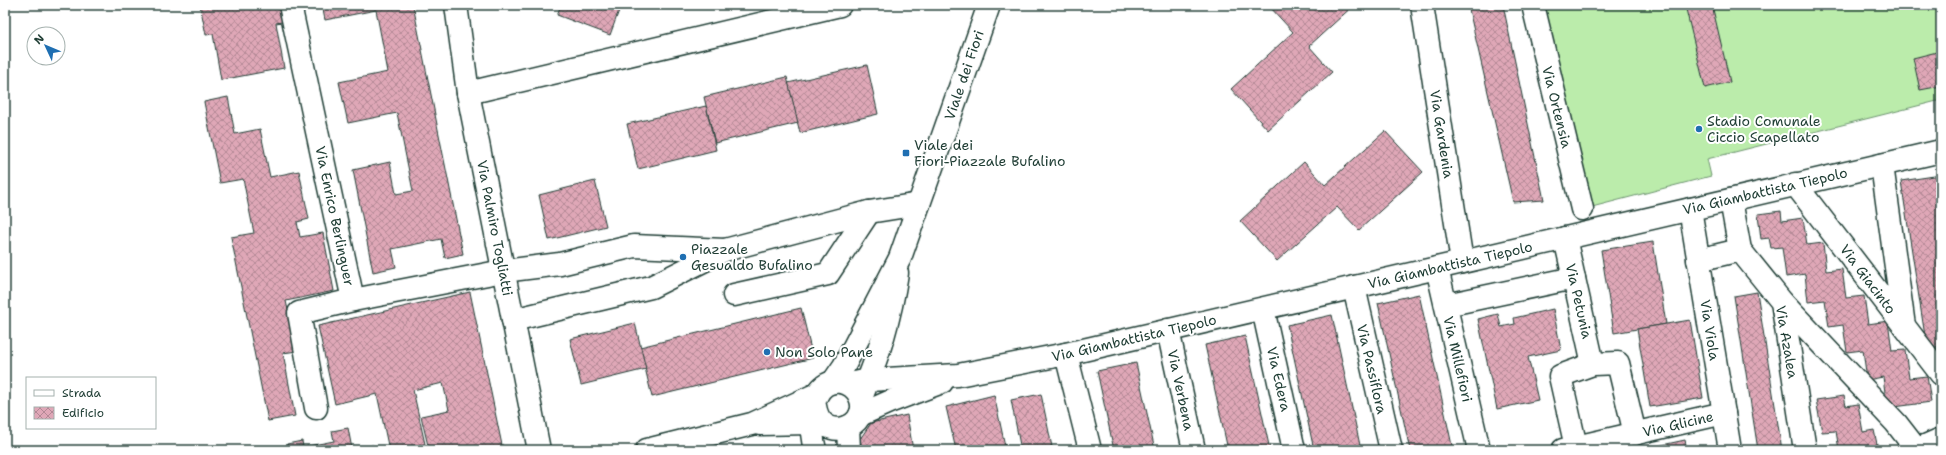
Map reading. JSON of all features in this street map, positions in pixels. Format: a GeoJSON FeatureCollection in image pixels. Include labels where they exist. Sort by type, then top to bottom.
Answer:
{"type":"FeatureCollection","features":[{"type":"Feature","properties":{"kind":"street","name":"Via Enrico Berlinguer"},"geometry":{"type":"LineString","coordinates":[[290,5],[353,300],[503,271],[560,264],[634,246],[725,250]]}},
{"type":"Feature","properties":{"kind":"street","name":"Via Palmiro Togliatti"},"geometry":{"type":"LineString","coordinates":[[456,5],[468,93],[539,450]]}},
{"type":"Feature","properties":{"kind":"street"},"geometry":{"type":"LineString","coordinates":[[468,93],[840,5]]}},
{"type":"Feature","properties":{"kind":"street","name":"Viale dei Fiori"},"geometry":{"type":"LineString","coordinates":[[900,258],[988,5]]}},
{"type":"Feature","properties":{"kind":"street","name":"Via Gardenia"},"geometry":{"type":"LineString","coordinates":[[1422,5],[1462,262]]}},
{"type":"Feature","properties":{"kind":"street","name":"Via Ortensia"},"geometry":{"type":"LineString","coordinates":[[1533,5],[1582,209]]}},
{"type":"Feature","properties":{"kind":"street","name":"Via Giambattista Tiepolo"},"geometry":{"type":"LineString","coordinates":[[958,375],[1066,354],[1941,151]]}},
{"type":"Feature","properties":{"kind":"street"},"geometry":{"type":"LineString","coordinates":[[1882,164],[1904,327]]}},
{"type":"Feature","properties":{"kind":"street","name":"Via Giacinto"},"geometry":{"type":"LineString","coordinates":[[1795,184],[1941,374]]}},
{"type":"Feature","properties":{"kind":"street","name":"Via Azalea"},"geometry":{"type":"LineString","coordinates":[[1731,200],[1740,250],[1782,302],[1805,450]]}},
{"type":"Feature","properties":{"kind":"street"},"geometry":{"type":"LineString","coordinates":[[513,320],[652,287],[725,250],[869,212],[919,204]]}},
{"type":"Feature","properties":{"kind":"street","name":"Via Viola"},"geometry":{"type":"LineString","coordinates":[[1690,209],[1730,450]]}},
{"type":"Feature","properties":{"kind":"street"},"geometry":{"type":"LineString","coordinates":[[734,295],[828,274],[869,212]]}},
{"type":"Feature","properties":{"kind":"street","name":"Via Petunia"},"geometry":{"type":"LineString","coordinates":[[1565,238],[1593,364]]}},
{"type":"Feature","properties":{"kind":"street"},"geometry":{"type":"LineString","coordinates":[[1698,260],[1740,250]]}},
{"type":"Feature","properties":{"kind":"street"},"geometry":{"type":"LineString","coordinates":[[900,258],[892,310],[882,346],[883,358],[887,368],[904,378]]}},
{"type":"Feature","properties":{"kind":"street"},"geometry":{"type":"LineString","coordinates":[[849,450],[839,403],[844,366],[900,258]]}},
{"type":"Feature","properties":{"kind":"street","name":"Via Millefiori"},"geometry":{"type":"LineString","coordinates":[[1438,268],[1479,450]]}},
{"type":"Feature","properties":{"kind":"street"},"geometry":{"type":"LineString","coordinates":[[1446,305],[1574,278]]}},
{"type":"Feature","properties":{"kind":"street","name":"Via Passiflora"},"geometry":{"type":"LineString","coordinates":[[1354,287],[1391,450]]}},
{"type":"Feature","properties":{"kind":"street"},"geometry":{"type":"LineString","coordinates":[[316,408],[299,313],[353,300]]}},
{"type":"Feature","properties":{"kind":"street"},"geometry":{"type":"LineString","coordinates":[[1782,302],[1896,423],[1917,450],[1941,439]]}},
{"type":"Feature","properties":{"kind":"street","name":"Via Edera"},"geometry":{"type":"LineString","coordinates":[[1263,308],[1294,450]]}},
{"type":"Feature","properties":{"kind":"street","name":"Via Verbena"},"geometry":{"type":"LineString","coordinates":[[1168,330],[1194,450]]}},
{"type":"Feature","properties":{"kind":"street"},"geometry":{"type":"LineString","coordinates":[[815,450],[839,403],[882,346]]}},
{"type":"Feature","properties":{"kind":"street"},"geometry":{"type":"LineString","coordinates":[[1066,354],[1090,450]]}},
{"type":"Feature","properties":{"kind":"street"},"geometry":{"type":"LineString","coordinates":[[1569,448],[1560,376],[1593,364],[1618,362],[1635,434]]}},
{"type":"Feature","properties":{"kind":"street"},"geometry":{"type":"LineString","coordinates":[[752,424],[839,403],[889,402],[958,375]]}},
{"type":"Feature","properties":{"kind":"street"},"geometry":{"type":"LineString","coordinates":[[647,450],[839,403],[904,378],[958,375]]}},
{"type":"Feature","properties":{"kind":"street","name":"Via Glicine"},"geometry":{"type":"LineString","coordinates":[[1569,448],[1724,413]]}},
{"type":"Feature","properties":{"kind":"green space","name":"Stadio Comunale Ciccio Scapellato"},"geometry":{"type":"Polygon","coordinates":[[[1543,5],[1941,5],[1941,100],[1707,159],[1711,176],[1592,207],[1543,5]]]}},
{"type":"Feature","properties":{"kind":"building"},"geometry":{"type":"Polygon","coordinates":[[[200,5],[279,5],[282,22],[276,23],[284,68],[221,80],[213,34],[206,35],[200,5]]]}},
{"type":"Feature","properties":{"kind":"building"},"geometry":{"type":"Polygon","coordinates":[[[322,5],[413,5],[463,254],[445,258],[441,239],[392,249],[396,267],[373,272],[353,170],[390,162],[396,194],[413,191],[397,113],[348,123],[339,82],[388,72],[376,10],[325,20],[322,5]]]}},
{"type":"Feature","properties":{"kind":"building"},"geometry":{"type":"Polygon","coordinates":[[[561,5],[621,5],[610,35],[557,15],[561,5]]]}},
{"type":"Feature","properties":{"kind":"building"},"geometry":{"type":"Polygon","coordinates":[[[1354,5],[1309,46],[1332,72],[1268,130],[1231,89],[1293,32],[1269,6],[1354,5]]]}},
{"type":"Feature","properties":{"kind":"building"},"geometry":{"type":"Polygon","coordinates":[[[1468,5],[1503,5],[1544,200],[1513,202],[1468,5]]]}},
{"type":"Feature","properties":{"kind":"building"},"geometry":{"type":"Polygon","coordinates":[[[1685,5],[1712,5],[1730,82],[1705,88],[1685,5]]]}},
{"type":"Feature","properties":{"kind":"building"},"geometry":{"type":"Polygon","coordinates":[[[1941,51],[1941,86],[1920,90],[1913,58],[1941,51]]]}},
{"type":"Feature","properties":{"kind":"building"},"geometry":{"type":"Polygon","coordinates":[[[867,65],[878,114],[800,133],[788,83],[867,65]]]}},
{"type":"Feature","properties":{"kind":"building"},"geometry":{"type":"Polygon","coordinates":[[[787,77],[798,123],[715,143],[704,97],[787,77]]]}},
{"type":"Feature","properties":{"kind":"building"},"geometry":{"type":"Polygon","coordinates":[[[228,97],[235,134],[260,129],[270,177],[299,171],[309,219],[297,222],[300,237],[323,233],[334,291],[286,301],[297,351],[283,353],[295,416],[268,421],[231,237],[254,233],[243,179],[220,183],[204,102],[228,97]]]}},
{"type":"Feature","properties":{"kind":"building"},"geometry":{"type":"Polygon","coordinates":[[[706,106],[716,150],[638,169],[627,124],[706,106]]]}},
{"type":"Feature","properties":{"kind":"building"},"geometry":{"type":"Polygon","coordinates":[[[1385,131],[1423,172],[1359,230],[1337,207],[1277,261],[1240,221],[1304,162],[1325,185],[1385,131]]]}},
{"type":"Feature","properties":{"kind":"building"},"geometry":{"type":"Polygon","coordinates":[[[1941,175],[1941,346],[1927,349],[1901,181],[1941,175]]]}},
{"type":"Feature","properties":{"kind":"building"},"geometry":{"type":"Polygon","coordinates":[[[595,181],[606,226],[549,240],[539,195],[595,181]]]}},
{"type":"Feature","properties":{"kind":"building"},"geometry":{"type":"Polygon","coordinates":[[[1781,211],[1782,221],[1803,218],[1807,245],[1823,243],[1826,271],[1842,269],[1846,298],[1864,296],[1868,324],[1888,321],[1892,351],[1905,350],[1909,378],[1927,376],[1931,402],[1887,408],[1883,377],[1867,380],[1863,350],[1847,352],[1843,325],[1829,327],[1825,300],[1808,302],[1805,274],[1786,277],[1782,247],[1771,248],[1769,238],[1761,239],[1758,214],[1781,211]]]}},
{"type":"Feature","properties":{"kind":"building"},"geometry":{"type":"Polygon","coordinates":[[[1653,242],[1666,324],[1614,333],[1601,250],[1653,242]]]}},
{"type":"Feature","properties":{"kind":"building"},"geometry":{"type":"Polygon","coordinates":[[[470,292],[503,450],[429,450],[421,416],[449,410],[443,383],[413,390],[425,444],[389,450],[377,394],[335,404],[318,326],[470,292]]]}},
{"type":"Feature","properties":{"kind":"building"},"geometry":{"type":"Polygon","coordinates":[[[1757,292],[1782,450],[1758,450],[1734,296],[1757,292]]]}},
{"type":"Feature","properties":{"kind":"building"},"geometry":{"type":"Polygon","coordinates":[[[1419,294],[1453,450],[1410,450],[1378,303],[1419,294]]]}},
{"type":"Feature","properties":{"kind":"building"},"geometry":{"type":"Polygon","coordinates":[[[801,308],[813,358],[652,397],[640,347],[801,308]]]}},
{"type":"Feature","properties":{"kind":"building"},"geometry":{"type":"Polygon","coordinates":[[[1553,309],[1561,350],[1528,357],[1538,400],[1497,409],[1478,319],[1498,314],[1501,327],[1515,324],[1514,318],[1553,309]]]}},
{"type":"Feature","properties":{"kind":"building"},"geometry":{"type":"Polygon","coordinates":[[[1332,315],[1361,450],[1314,450],[1287,325],[1332,315]]]}},
{"type":"Feature","properties":{"kind":"building"},"geometry":{"type":"Polygon","coordinates":[[[1690,320],[1703,398],[1650,407],[1637,329],[1690,320]]]}},
{"type":"Feature","properties":{"kind":"building"},"geometry":{"type":"Polygon","coordinates":[[[635,323],[646,369],[581,385],[570,339],[635,323]]]}},
{"type":"Feature","properties":{"kind":"building"},"geometry":{"type":"Polygon","coordinates":[[[1245,336],[1270,450],[1228,450],[1205,345],[1245,336]]]}},
{"type":"Feature","properties":{"kind":"building"},"geometry":{"type":"Polygon","coordinates":[[[1136,363],[1155,450],[1114,450],[1097,371],[1136,363]]]}},
{"type":"Feature","properties":{"kind":"building"},"geometry":{"type":"Polygon","coordinates":[[[1041,394],[1052,447],[1037,450],[1021,450],[1011,400],[1041,394]]]}},
{"type":"Feature","properties":{"kind":"building"},"geometry":{"type":"Polygon","coordinates":[[[994,395],[1005,446],[989,450],[956,450],[946,407],[994,395]]]}},
{"type":"Feature","properties":{"kind":"building"},"geometry":{"type":"Polygon","coordinates":[[[1844,396],[1846,406],[1858,404],[1863,432],[1874,430],[1878,449],[1839,450],[1836,431],[1822,432],[1816,400],[1844,396]]]}},
{"type":"Feature","properties":{"kind":"building"},"geometry":{"type":"Polygon","coordinates":[[[907,415],[913,450],[862,450],[860,439],[871,423],[907,415]]]}},
{"type":"Feature","properties":{"kind":"building"},"geometry":{"type":"Polygon","coordinates":[[[348,428],[352,449],[373,445],[374,450],[288,450],[287,444],[302,441],[303,447],[334,441],[332,431],[348,428]]]}},
{"type":"Feature","properties":{"kind":"building"},"geometry":{"type":"Polygon","coordinates":[[[1685,440],[1687,450],[1639,450],[1685,440]]]}},
{"type":"Feature","properties":{"kind":"place","name":"Stadio Comunale Ciccio Scapellato"},"geometry":{"type":"Point","coordinates":[1699,129]}},
{"type":"Feature","properties":{"kind":"place","name":"Viale dei Fiori-Piazzale Bufalino"},"geometry":{"type":"Point","coordinates":[906,153]}},
{"type":"Feature","properties":{"kind":"place","name":"Piazzale Gesualdo Bufalino"},"geometry":{"type":"Point","coordinates":[683,257]}},
{"type":"Feature","properties":{"kind":"place","name":"Non Solo Pane"},"geometry":{"type":"Point","coordinates":[767,352]}}]}
